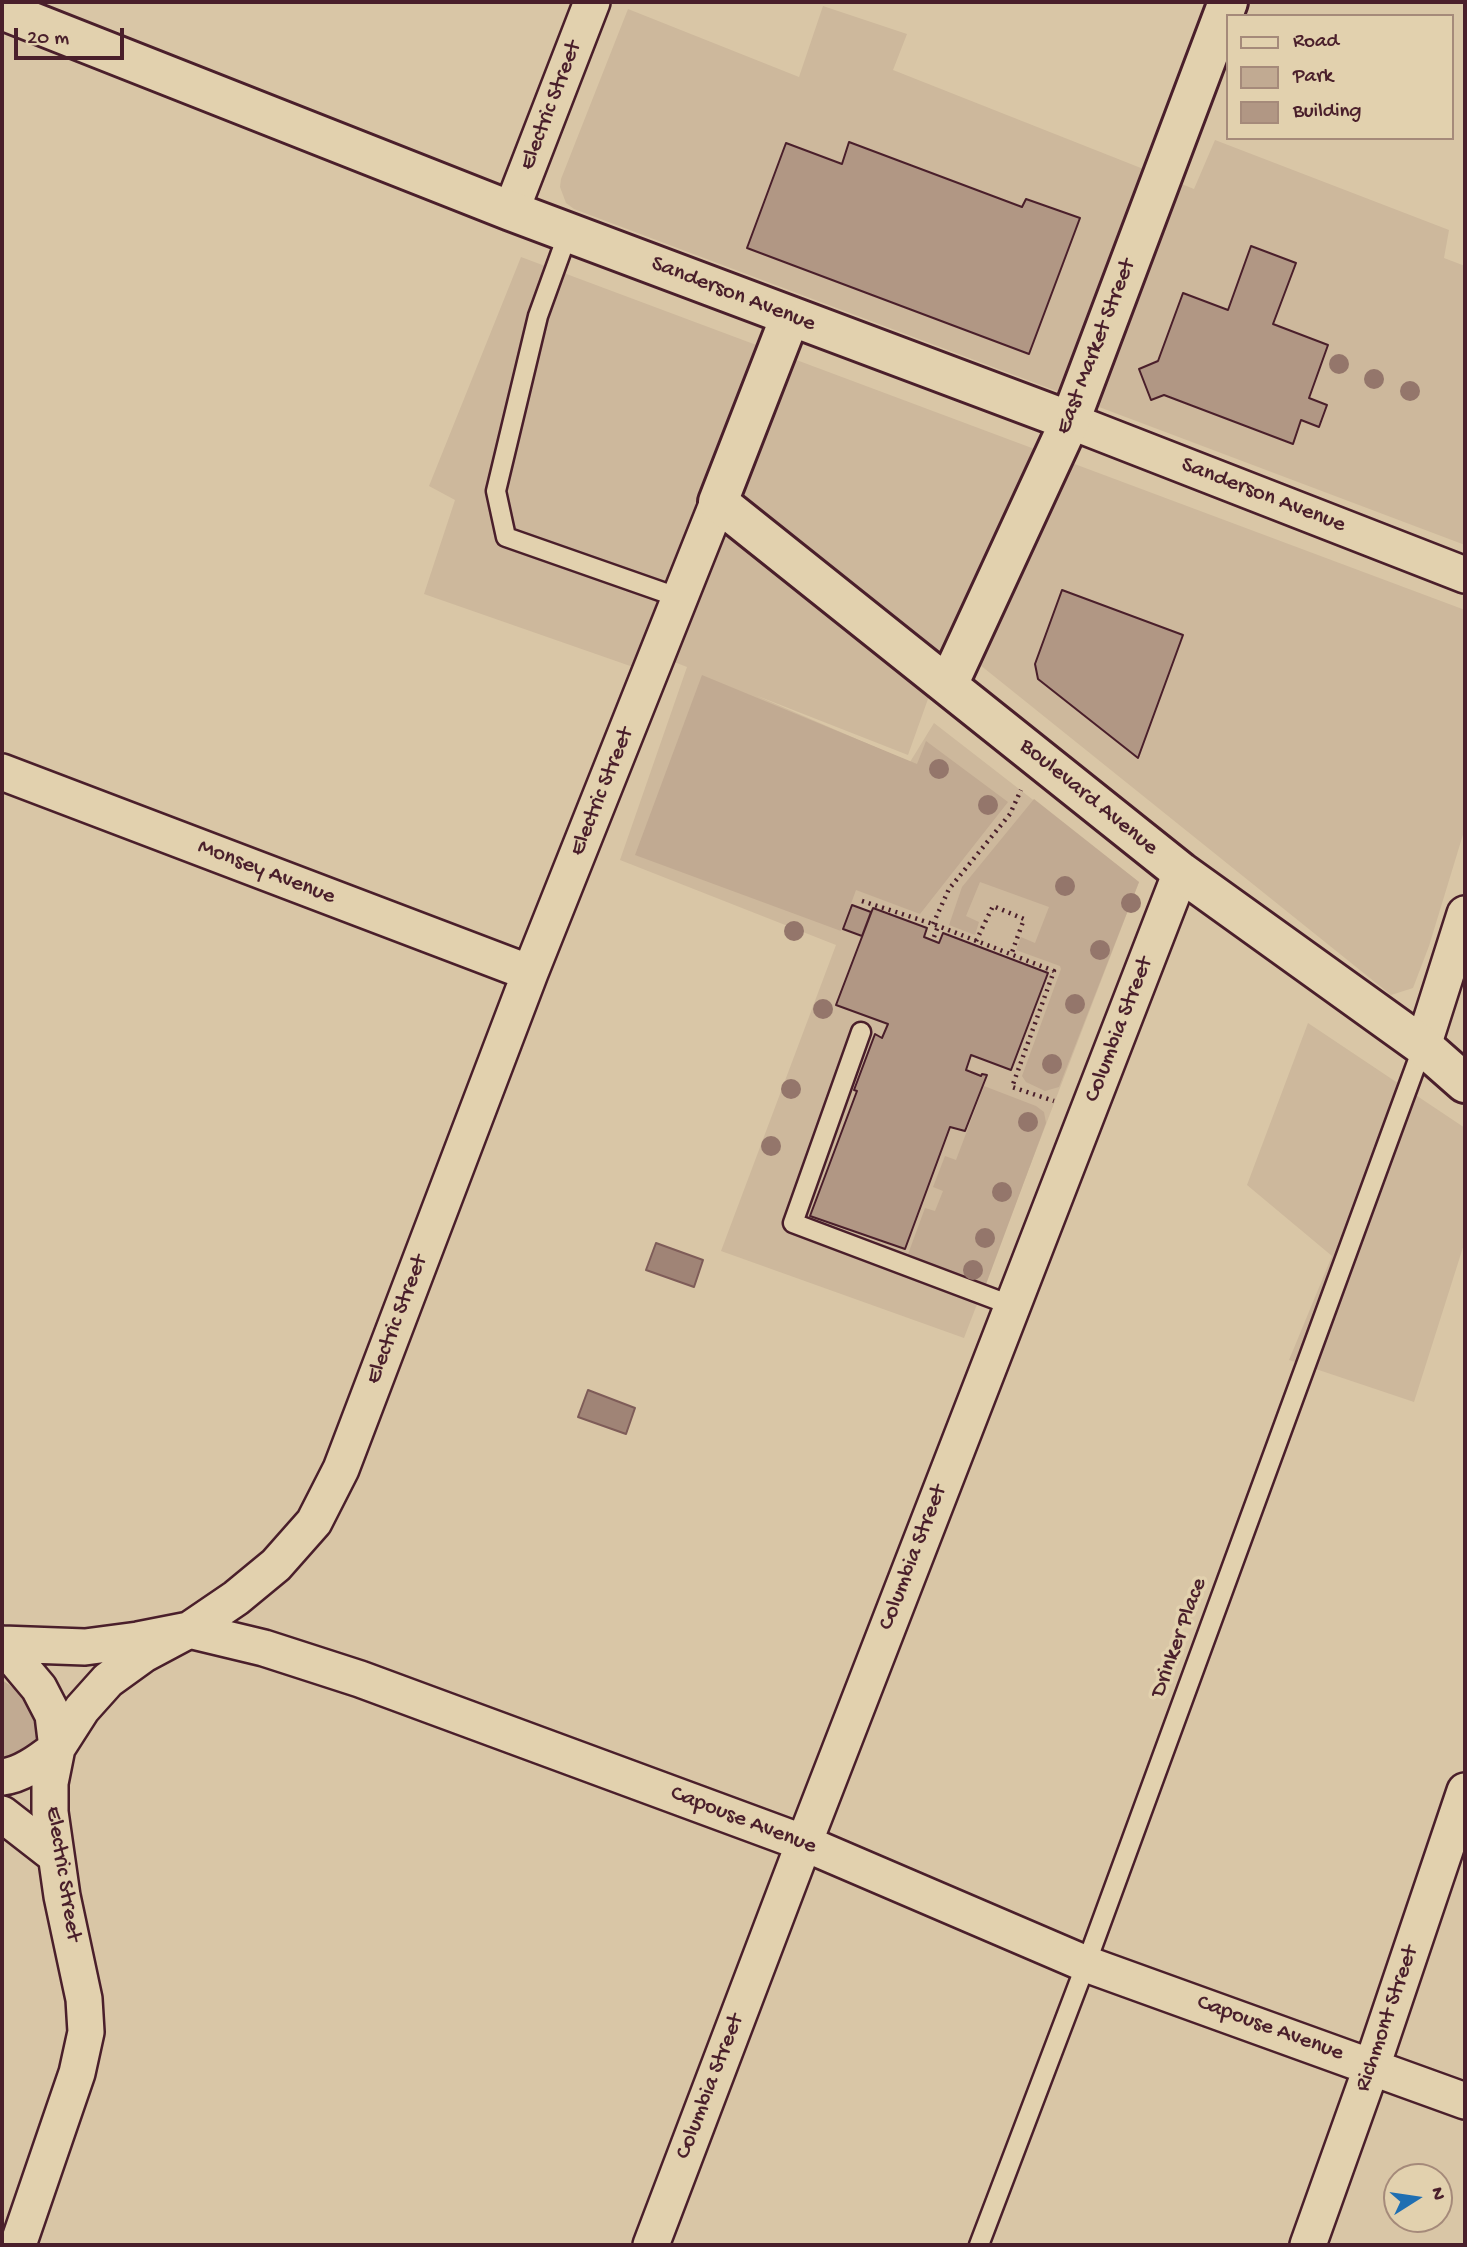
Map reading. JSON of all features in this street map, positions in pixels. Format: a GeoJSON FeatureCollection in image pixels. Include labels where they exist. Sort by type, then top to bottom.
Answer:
{"type":"FeatureCollection","features":[{"type":"Feature","properties":{"kind":"street","name":"Electric Street"},"geometry":{"type":"LineString","coordinates":[[512,211],[592,2]]}},
{"type":"Feature","properties":{"kind":"street","name":"East Market Street"},"geometry":{"type":"LineString","coordinates":[[948,685],[1070,421],[1227,2]]}},
{"type":"Feature","properties":{"kind":"street","name":"Sanderson Avenue"},"geometry":{"type":"LineString","coordinates":[[2,10],[568,233],[1070,421],[1465,575]]}},
{"type":"Feature","properties":{"kind":"street","name":"Electric Street"},"geometry":{"type":"LineString","coordinates":[[18,2245],[77,2073],[86,2032],[79,1967],[69,1932],[50,1812],[50,1783],[57,1748],[82,1710],[108,1680],[144,1654],[189,1630],[236,1598],[276,1565],[314,1522],[341,1469],[530,973],[790,317]]}},
{"type":"Feature","properties":{"kind":"street","name":"Boulevard Avenue"},"geometry":{"type":"LineString","coordinates":[[718,502],[1181,872],[1423,1046],[1465,1083]]}},
{"type":"Feature","properties":{"kind":"street","name":"Monsey Avenue"},"geometry":{"type":"LineString","coordinates":[[2,772],[530,973]]}},
{"type":"Feature","properties":{"kind":"street","name":"Columbia Street"},"geometry":{"type":"LineString","coordinates":[[650,2245],[1181,872]]}},
{"type":"Feature","properties":{"kind":"street"},"geometry":{"type":"LineString","coordinates":[[1423,1046],[1465,914]]}},
{"type":"Feature","properties":{"kind":"street","name":"Capouse Avenue"},"geometry":{"type":"LineString","coordinates":[[2,1644],[85,1647],[189,1630],[264,1648],[360,1679],[804,1843],[1086,1964],[1465,2101]]}},
{"type":"Feature","properties":{"kind":"street"},"geometry":{"type":"LineString","coordinates":[[2,1644],[39,1688],[53,1715],[57,1748],[36,1764],[2,1777]]}},
{"type":"Feature","properties":{"kind":"street","name":"Richmont Street"},"geometry":{"type":"LineString","coordinates":[[1308,2245],[1465,1791]]}},
{"type":"Feature","properties":{"kind":"street"},"geometry":{"type":"LineString","coordinates":[[2,1814],[56,1856]]}},
{"type":"Feature","properties":{"kind":"lane"},"geometry":{"type":"LineString","coordinates":[[568,233],[538,316],[496,491],[506,537],[680,598]]}},
{"type":"Feature","properties":{"kind":"lane"},"geometry":{"type":"LineString","coordinates":[[861,1032],[793,1223],[1013,1306]]}},
{"type":"Feature","properties":{"kind":"lane","name":"Drinker Place"},"geometry":{"type":"LineString","coordinates":[[979,2245],[1086,1964],[1423,1046]]}},
{"type":"Feature","properties":{"kind":"path"},"geometry":{"type":"LineString","coordinates":[[934,937],[949,889],[1010,814],[1023,786]]}},
{"type":"Feature","properties":{"kind":"path"},"geometry":{"type":"LineString","coordinates":[[862,901],[936,925],[1054,971],[1012,1087],[1062,1104]]}},
{"type":"Feature","properties":{"kind":"path"},"geometry":{"type":"LineString","coordinates":[[976,942],[993,906],[1024,919],[1011,955]]}},
{"type":"Feature","properties":{"kind":"shaded area"},"geometry":{"type":"Polygon","coordinates":[[[823,6],[907,34],[893,70],[1194,189],[1215,140],[1449,230],[1444,258],[1465,266],[1465,545],[574,209],[566,203],[560,187],[561,179],[628,9],[799,77],[823,6]]]}},
{"type":"Feature","properties":{"kind":"shaded area"},"geometry":{"type":"Polygon","coordinates":[[[521,257],[1465,610],[1465,828],[1429,946],[1413,988],[1391,995],[949,640],[908,755],[755,695],[910,762],[934,723],[1139,882],[964,1338],[721,1251],[836,945],[620,860],[687,667],[644,650],[636,668],[424,594],[455,500],[429,486],[521,257]]]}},
{"type":"Feature","properties":{"kind":"shaded area"},"geometry":{"type":"Polygon","coordinates":[[[1308,1023],[1465,1128],[1465,1241],[1414,1402],[1289,1360],[1332,1256],[1247,1185],[1308,1023]]]}},
{"type":"Feature","properties":{"kind":"shaded area"},"geometry":{"type":"Polygon","coordinates":[[[656,1243],[703,1260],[694,1287],[646,1270],[656,1243]]]}},
{"type":"Feature","properties":{"kind":"shaded area"},"geometry":{"type":"Polygon","coordinates":[[[588,1390],[635,1408],[626,1434],[578,1417],[588,1390]]]}},
{"type":"Feature","properties":{"kind":"green space"},"geometry":{"type":"Polygon","coordinates":[[[702,675],[917,764],[926,741],[1008,802],[920,914],[856,890],[841,931],[635,855],[702,675]]]}},
{"type":"Feature","properties":{"kind":"green space"},"geometry":{"type":"Polygon","coordinates":[[[1034,799],[1139,882],[1059,1087],[1045,1091],[1026,1082],[1022,1076],[1061,969],[1060,966],[1016,950],[1021,937],[1035,943],[1049,907],[980,882],[966,916],[979,922],[975,935],[949,925],[962,887],[1034,799]]]}},
{"type":"Feature","properties":{"kind":"green space"},"geometry":{"type":"Polygon","coordinates":[[[984,1086],[1036,1106],[1044,1112],[1046,1123],[985,1287],[907,1257],[925,1208],[935,1211],[943,1191],[933,1187],[945,1156],[956,1160],[984,1086]]]}},
{"type":"Feature","properties":{"kind":"green space"},"geometry":{"type":"Polygon","coordinates":[[[2,1680],[27,1702],[44,1729],[37,1742],[28,1750],[2,1757],[2,1680]]]}},
{"type":"Feature","properties":{"kind":"building"},"geometry":{"type":"Polygon","coordinates":[[[849,142],[1022,207],[1026,199],[1080,218],[1029,354],[747,248],[786,143],[842,164],[849,142]]]}},
{"type":"Feature","properties":{"kind":"building"},"geometry":{"type":"Polygon","coordinates":[[[1251,246],[1296,263],[1273,324],[1328,345],[1309,398],[1327,405],[1319,427],[1301,420],[1293,444],[1164,395],[1151,400],[1139,369],[1158,361],[1183,293],[1228,310],[1251,246]]]}},
{"type":"Feature","properties":{"kind":"building"},"geometry":{"type":"Polygon","coordinates":[[[1062,590],[1183,635],[1138,758],[1038,679],[1035,664],[1062,590]]]}},
{"type":"Feature","properties":{"kind":"building"},"geometry":{"type":"Polygon","coordinates":[[[852,905],[871,912],[862,936],[843,929],[852,905]]]}},
{"type":"Feature","properties":{"kind":"building"},"geometry":{"type":"Polygon","coordinates":[[[873,908],[927,928],[924,937],[939,943],[943,933],[1048,973],[1011,1070],[971,1055],[966,1070],[981,1076],[987,1075],[965,1131],[950,1127],[905,1249],[810,1216],[857,1091],[854,1090],[875,1034],[882,1038],[888,1024],[836,1005],[873,908]]]}}]}
